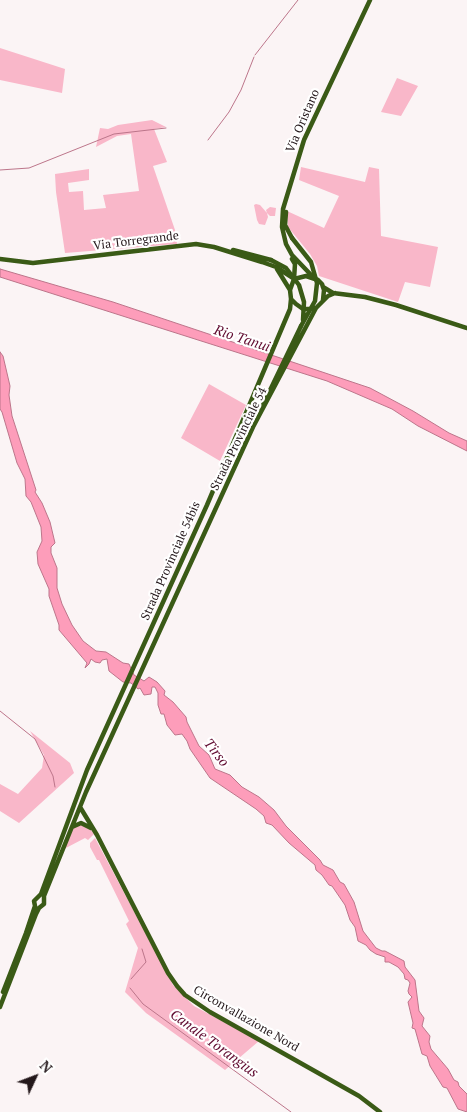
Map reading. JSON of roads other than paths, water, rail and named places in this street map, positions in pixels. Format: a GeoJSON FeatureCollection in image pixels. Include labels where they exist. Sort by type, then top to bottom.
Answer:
{"type":"FeatureCollection","features":[{"type":"Feature","properties":{"kind":"main road","name":"Via Oristano"},"geometry":{"type":"LineString","coordinates":[[294,278],[295,264],[282,235],[282,219],[286,200],[304,140],[370,0]]}},
{"type":"Feature","properties":{"kind":"main road"},"geometry":{"type":"LineString","coordinates":[[277,379],[315,301],[317,283],[312,262],[292,238],[285,224],[286,200]]}},
{"type":"Feature","properties":{"kind":"main road","name":"Via Torregrande"},"geometry":{"type":"LineString","coordinates":[[0,259],[33,263],[186,244],[214,247],[271,263]]}},
{"type":"Feature","properties":{"kind":"main road","name":"Via Oristano"},"geometry":{"type":"LineString","coordinates":[[292,257],[314,278]]}},
{"type":"Feature","properties":{"kind":"main road"},"geometry":{"type":"LineString","coordinates":[[284,272],[291,269],[292,257]]}},
{"type":"Feature","properties":{"kind":"main road"},"geometry":{"type":"LineString","coordinates":[[271,263],[286,268],[299,285],[304,302],[302,326]]}},
{"type":"Feature","properties":{"kind":"main road"},"geometry":{"type":"LineString","coordinates":[[271,263],[294,278],[306,276],[320,281],[324,296],[321,303]]}},
{"type":"Feature","properties":{"kind":"main road"},"geometry":{"type":"LineString","coordinates":[[271,263],[290,290],[296,304],[303,309],[316,308],[328,296],[336,293]]}},
{"type":"Feature","properties":{"kind":"main road"},"geometry":{"type":"LineString","coordinates":[[290,290],[294,278]]}},
{"type":"Feature","properties":{"kind":"main road"},"geometry":{"type":"LineString","coordinates":[[323,287],[336,293],[365,297],[396,305],[467,328]]}},
{"type":"Feature","properties":{"kind":"main road","name":"Strada Provinciale 54bis"},"geometry":{"type":"LineString","coordinates":[[69,830],[80,790],[95,752],[199,523],[290,309],[292,298]]}},
{"type":"Feature","properties":{"kind":"main road","name":"Strada Provinciale 54"},"geometry":{"type":"LineString","coordinates":[[69,830],[253,427],[316,308]]}},
{"type":"Feature","properties":{"kind":"main road","name":"Circonvallazione Nord"},"geometry":{"type":"LineString","coordinates":[[80,807],[177,986],[210,1012],[359,1096],[380,1112]]}},
{"type":"Feature","properties":{"kind":"main road"},"geometry":{"type":"LineString","coordinates":[[37,907],[43,906],[41,899],[69,830],[76,824],[81,823],[88,825],[94,831]]}},
{"type":"Feature","properties":{"kind":"main road"},"geometry":{"type":"LineString","coordinates":[[0,1007],[37,907],[35,900],[41,899]]}},
{"type":"Feature","properties":{"kind":"main road"},"geometry":{"type":"LineString","coordinates":[[0,999],[37,907]]}},
{"type":"Feature","properties":{"kind":"waterway"},"geometry":{"type":"LineString","coordinates":[[255,55],[298,0]]}},
{"type":"Feature","properties":{"kind":"waterway"},"geometry":{"type":"LineString","coordinates":[[208,140],[229,112],[241,90],[254,57]]}},
{"type":"Feature","properties":{"kind":"waterway"},"geometry":{"type":"LineString","coordinates":[[0,170],[29,168],[114,134],[166,128]]}},
{"type":"Feature","properties":{"kind":"waterway","name":"Canale Torangius"},"geometry":{"type":"LineString","coordinates":[[0,711],[35,739],[53,776],[55,787]]}},
{"type":"Feature","properties":{"kind":"waterway","name":"Canale Torangius"},"geometry":{"type":"LineString","coordinates":[[131,979],[146,962],[142,949]]}},
{"type":"Feature","properties":{"kind":"waterway","name":"Canale Torangius"},"geometry":{"type":"LineString","coordinates":[[130,988],[143,1004],[291,1112]]}},
{"type":"Feature","properties":{"kind":"water label","name":"Rio Tanui"},"geometry":{"type":"Point","coordinates":[242,339]}},
{"type":"Feature","properties":{"kind":"water label","name":"Tirso"},"geometry":{"type":"Point","coordinates":[216,753]}}]}
